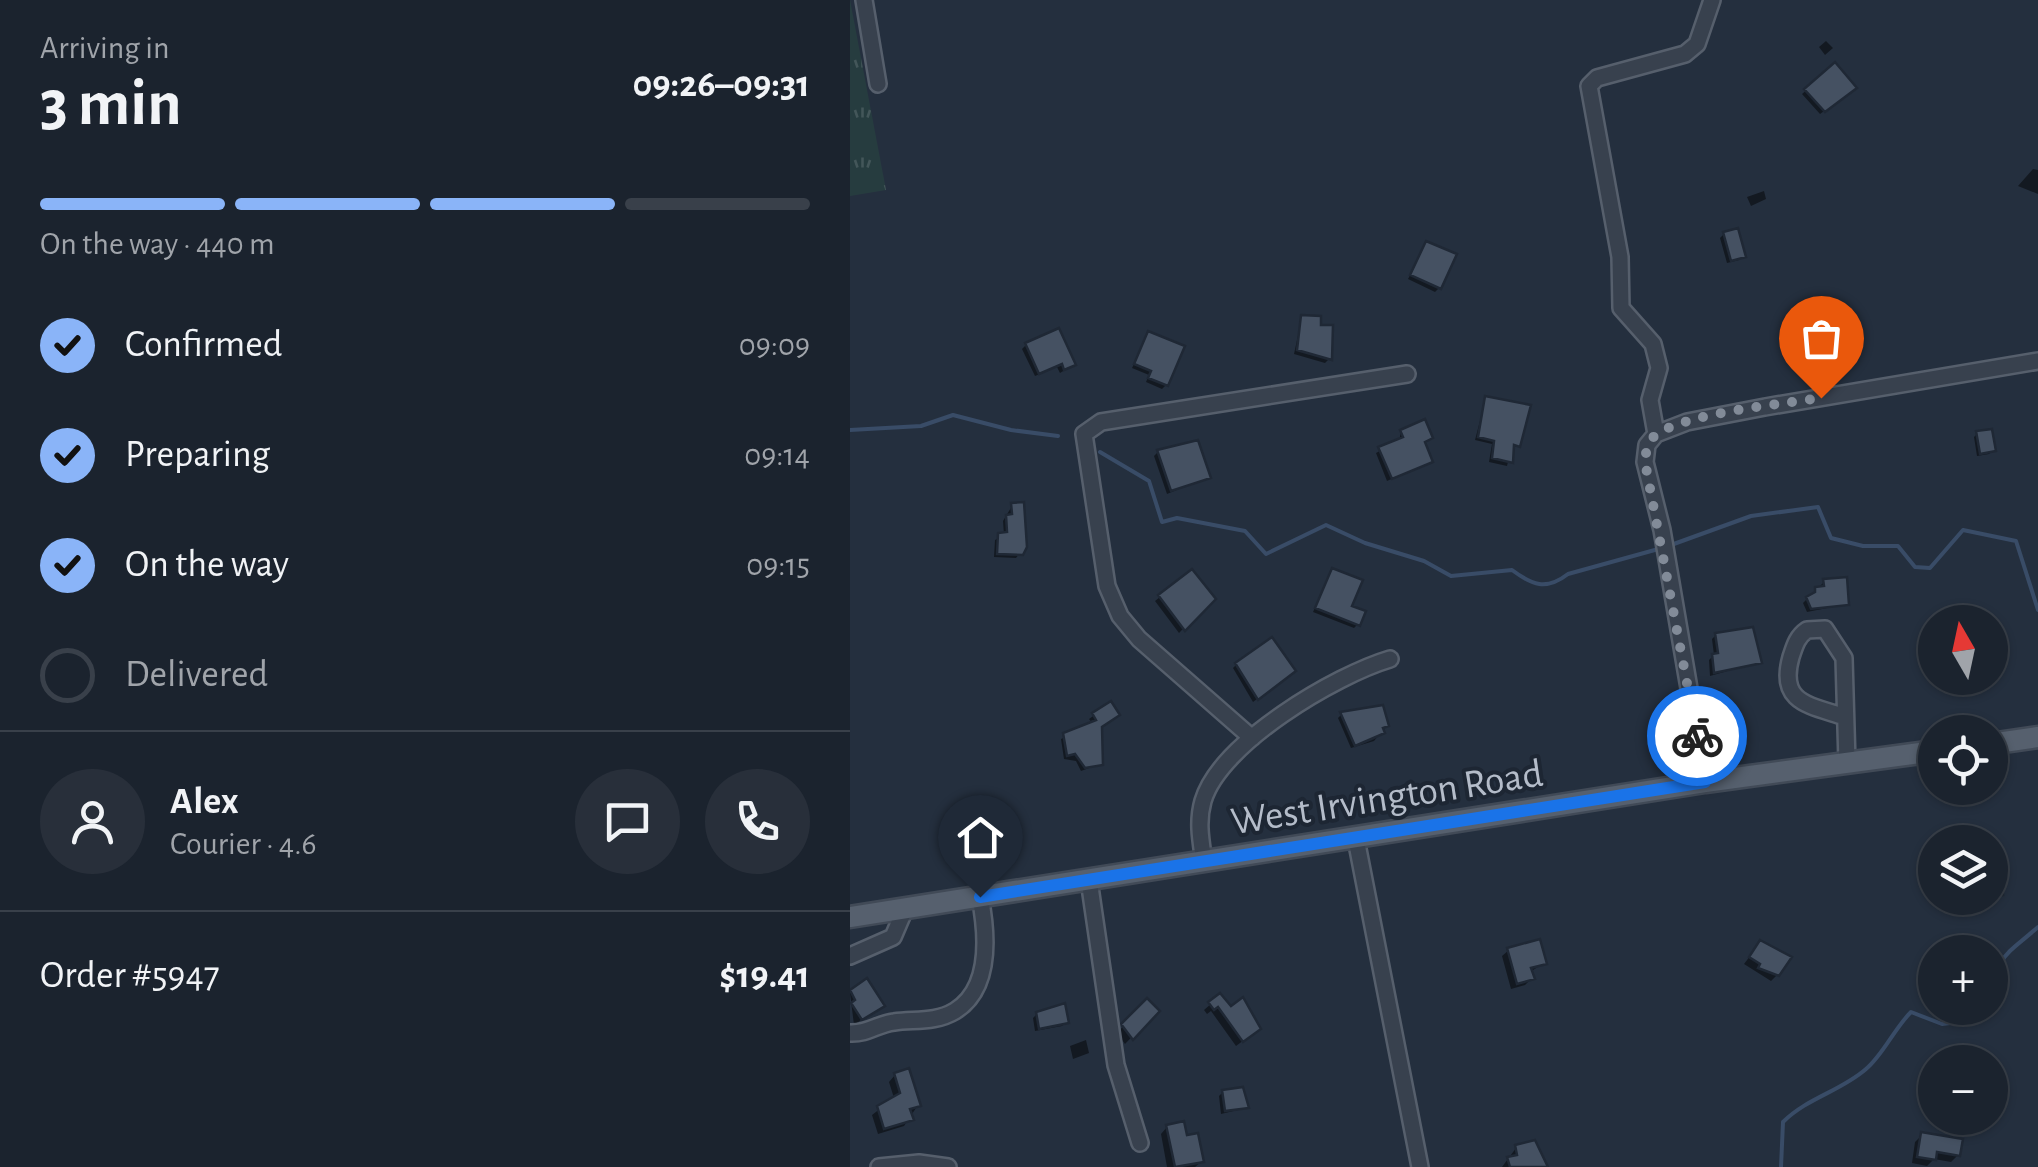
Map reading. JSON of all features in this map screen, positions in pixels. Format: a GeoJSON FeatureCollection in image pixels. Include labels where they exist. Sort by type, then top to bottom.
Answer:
{"type":"FeatureCollection","features":[{"type":"Feature","properties":{"kind":"main road"},"geometry":{"type":"LineString","coordinates":[[2008,741],[2038,737]]}},
{"type":"Feature","properties":{"kind":"main road","name":"West Irvington Road"},"geometry":{"type":"LineString","coordinates":[[850,918],[1705,782],[1918,753]]}},
{"type":"Feature","properties":{"kind":"street"},"geometry":{"type":"LineString","coordinates":[[864,0],[878,84]]}},
{"type":"Feature","properties":{"kind":"street"},"geometry":{"type":"LineString","coordinates":[[1656,434],[1650,400],[1659,368],[1652,344],[1621,308],[1620,257],[1589,86],[1597,78],[1685,54],[1697,44],[1712,0]]}},
{"type":"Feature","properties":{"kind":"street"},"geometry":{"type":"LineString","coordinates":[[1705,782],[1662,530],[1645,462],[1647,445],[1656,434],[1688,422],[2038,361]]}},
{"type":"Feature","properties":{"kind":"street"},"geometry":{"type":"LineString","coordinates":[[1252,738],[1138,639],[1120,616],[1107,586],[1082,441],[1087,429],[1102,422],[1407,374]]}},
{"type":"Feature","properties":{"kind":"street"},"geometry":{"type":"LineString","coordinates":[[1845,717],[1799,700],[1788,686],[1786,676],[1796,643],[1807,630],[1825,629],[1839,645],[1846,674],[1847,763]]}},
{"type":"Feature","properties":{"kind":"street"},"geometry":{"type":"LineString","coordinates":[[1204,862],[1198,828],[1204,798],[1216,775],[1252,738],[1355,669],[1390,659]]}},
{"type":"Feature","properties":{"kind":"street"},"geometry":{"type":"LineString","coordinates":[[1356,839],[1420,1167]]}},
{"type":"Feature","properties":{"kind":"street"},"geometry":{"type":"LineString","coordinates":[[1089,880],[1116,1065],[1140,1144]]}},
{"type":"Feature","properties":{"kind":"street"},"geometry":{"type":"LineString","coordinates":[[850,1034],[865,1034],[893,1022],[919,1023],[956,1010],[979,980],[988,938],[980,897]]}},
{"type":"Feature","properties":{"kind":"street"},"geometry":{"type":"LineString","coordinates":[[850,956],[892,937],[905,909]]}},
{"type":"Feature","properties":{"kind":"street"},"geometry":{"type":"LineString","coordinates":[[879,1167],[919,1163],[948,1167]]}},
{"type":"Feature","properties":{"kind":"green space"},"geometry":{"type":"Polygon","coordinates":[[[850,0],[886,190],[850,196],[850,0]]]}},
{"type":"Feature","properties":{"kind":"building"},"geometry":{"type":"Polygon","coordinates":[[[1835,62],[1857,88],[1825,112],[1804,89],[1835,62]]]}},
{"type":"Feature","properties":{"kind":"building"},"geometry":{"type":"Polygon","coordinates":[[[1738,228],[1746,257],[1731,261],[1723,232],[1738,228]]]}},
{"type":"Feature","properties":{"kind":"building"},"geometry":{"type":"Polygon","coordinates":[[[1426,241],[1457,254],[1441,289],[1410,275],[1426,241]]]}},
{"type":"Feature","properties":{"kind":"building"},"geometry":{"type":"Polygon","coordinates":[[[1301,315],[1321,316],[1321,325],[1333,325],[1332,360],[1297,350],[1301,315]]]}},
{"type":"Feature","properties":{"kind":"building"},"geometry":{"type":"Polygon","coordinates":[[[1059,328],[1076,365],[1064,370],[1062,364],[1039,374],[1025,343],[1059,328]]]}},
{"type":"Feature","properties":{"kind":"building"},"geometry":{"type":"Polygon","coordinates":[[[1148,331],[1185,346],[1168,386],[1148,378],[1151,371],[1134,364],[1148,331]]]}},
{"type":"Feature","properties":{"kind":"building"},"geometry":{"type":"Polygon","coordinates":[[[1485,396],[1531,405],[1520,447],[1514,445],[1513,463],[1492,458],[1494,441],[1478,437],[1485,396]]]}},
{"type":"Feature","properties":{"kind":"building"},"geometry":{"type":"Polygon","coordinates":[[[1425,419],[1433,438],[1425,442],[1433,462],[1392,479],[1378,447],[1403,437],[1400,430],[1425,419]]]}},
{"type":"Feature","properties":{"kind":"building"},"geometry":{"type":"Polygon","coordinates":[[[1992,429],[1996,451],[1980,454],[1976,431],[1992,429]]]}},
{"type":"Feature","properties":{"kind":"building"},"geometry":{"type":"Polygon","coordinates":[[[1198,440],[1211,478],[1171,491],[1157,450],[1198,440]]]}},
{"type":"Feature","properties":{"kind":"building"},"geometry":{"type":"Polygon","coordinates":[[[1024,502],[1027,547],[1023,555],[997,554],[998,533],[1007,532],[1006,515],[1012,514],[1011,503],[1024,502]]]}},
{"type":"Feature","properties":{"kind":"building"},"geometry":{"type":"Polygon","coordinates":[[[1332,568],[1363,580],[1352,606],[1366,611],[1360,626],[1315,608],[1332,568]]]}},
{"type":"Feature","properties":{"kind":"building"},"geometry":{"type":"Polygon","coordinates":[[[1192,569],[1216,599],[1185,631],[1158,595],[1192,569]]]}},
{"type":"Feature","properties":{"kind":"building"},"geometry":{"type":"Polygon","coordinates":[[[1847,577],[1849,605],[1811,609],[1806,597],[1815,592],[1815,587],[1824,586],[1823,579],[1847,577]]]}},
{"type":"Feature","properties":{"kind":"building"},"geometry":{"type":"Polygon","coordinates":[[[1753,627],[1762,663],[1714,673],[1712,654],[1718,653],[1715,633],[1753,627]]]}},
{"type":"Feature","properties":{"kind":"building"},"geometry":{"type":"Polygon","coordinates":[[[1272,637],[1296,671],[1258,700],[1235,663],[1272,637]]]}},
{"type":"Feature","properties":{"kind":"building"},"geometry":{"type":"Polygon","coordinates":[[[1111,701],[1120,715],[1102,727],[1103,765],[1085,768],[1075,754],[1067,756],[1063,733],[1096,720],[1092,713],[1111,701]]]}},
{"type":"Feature","properties":{"kind":"building"},"geometry":{"type":"Polygon","coordinates":[[[1383,705],[1389,726],[1383,728],[1385,733],[1355,746],[1340,712],[1383,705]]]}},
{"type":"Feature","properties":{"kind":"building"},"geometry":{"type":"Polygon","coordinates":[[[1540,939],[1547,964],[1531,968],[1535,979],[1517,984],[1507,948],[1540,939]]]}},
{"type":"Feature","properties":{"kind":"building"},"geometry":{"type":"Polygon","coordinates":[[[1760,940],[1792,957],[1779,976],[1758,968],[1760,964],[1749,957],[1760,940]]]}},
{"type":"Feature","properties":{"kind":"building"},"geometry":{"type":"Polygon","coordinates":[[[867,978],[885,1006],[862,1020],[851,1003],[855,1000],[850,990],[867,978]]]}},
{"type":"Feature","properties":{"kind":"building"},"geometry":{"type":"Polygon","coordinates":[[[1220,993],[1231,1006],[1243,997],[1261,1029],[1243,1042],[1218,1007],[1214,1010],[1208,1002],[1220,993]]]}},
{"type":"Feature","properties":{"kind":"building"},"geometry":{"type":"Polygon","coordinates":[[[1147,998],[1160,1011],[1133,1040],[1121,1024],[1147,998]]]}},
{"type":"Feature","properties":{"kind":"building"},"geometry":{"type":"Polygon","coordinates":[[[1065,1003],[1069,1023],[1039,1029],[1036,1012],[1065,1003]]]}},
{"type":"Feature","properties":{"kind":"building"},"geometry":{"type":"Polygon","coordinates":[[[909,1068],[921,1106],[910,1109],[914,1120],[884,1129],[877,1106],[900,1093],[894,1073],[909,1068]]]}},
{"type":"Feature","properties":{"kind":"building"},"geometry":{"type":"Polygon","coordinates":[[[1243,1087],[1249,1108],[1225,1111],[1222,1090],[1243,1087]]]}},
{"type":"Feature","properties":{"kind":"building"},"geometry":{"type":"Polygon","coordinates":[[[1184,1121],[1187,1135],[1198,1133],[1204,1162],[1175,1167],[1166,1125],[1184,1121]]]}},
{"type":"Feature","properties":{"kind":"building"},"geometry":{"type":"Polygon","coordinates":[[[1921,1135],[1963,1139],[1960,1156],[1937,1152],[1936,1160],[1917,1157],[1921,1135]]]}},
{"type":"Feature","properties":{"kind":"building"},"geometry":{"type":"Polygon","coordinates":[[[1535,1140],[1548,1167],[1510,1167],[1507,1157],[1517,1155],[1515,1145],[1535,1140]]]}},
{"type":"Feature","properties":{"kind":"waterway"},"geometry":{"type":"LineString","coordinates":[[850,430],[921,426],[953,415],[1011,430],[1058,436]]}},
{"type":"Feature","properties":{"kind":"waterway"},"geometry":{"type":"LineString","coordinates":[[1100,452],[1149,481],[1162,522],[1177,518],[1245,531],[1266,554],[1326,525],[1365,543],[1424,561],[1451,576],[1512,570],[1533,582],[1546,584],[1568,574],[1662,548]]}},
{"type":"Feature","properties":{"kind":"waterway"},"geometry":{"type":"LineString","coordinates":[[1671,545],[1751,516],[1818,507],[1831,538],[1863,546],[1898,546],[1915,567],[1930,568],[1963,530],[2016,541],[2038,610]]}},
{"type":"Feature","properties":{"kind":"waterway"},"geometry":{"type":"LineString","coordinates":[[1781,1167],[1783,1122],[1866,1069],[1911,1012],[1942,1024],[1984,1019],[1999,1000],[1999,966],[2038,927]]}},
{"type":"Feature","properties":{"kind":"way so far"},"geometry":{"type":"LineString","coordinates":[[1697,736],[1662,530],[1645,462],[1647,445],[1656,434],[1688,422],[1821,398]]}},
{"type":"Feature","properties":{"kind":"route"},"geometry":{"type":"LineString","coordinates":[[980,897],[1705,782],[1697,736]]}}]}
